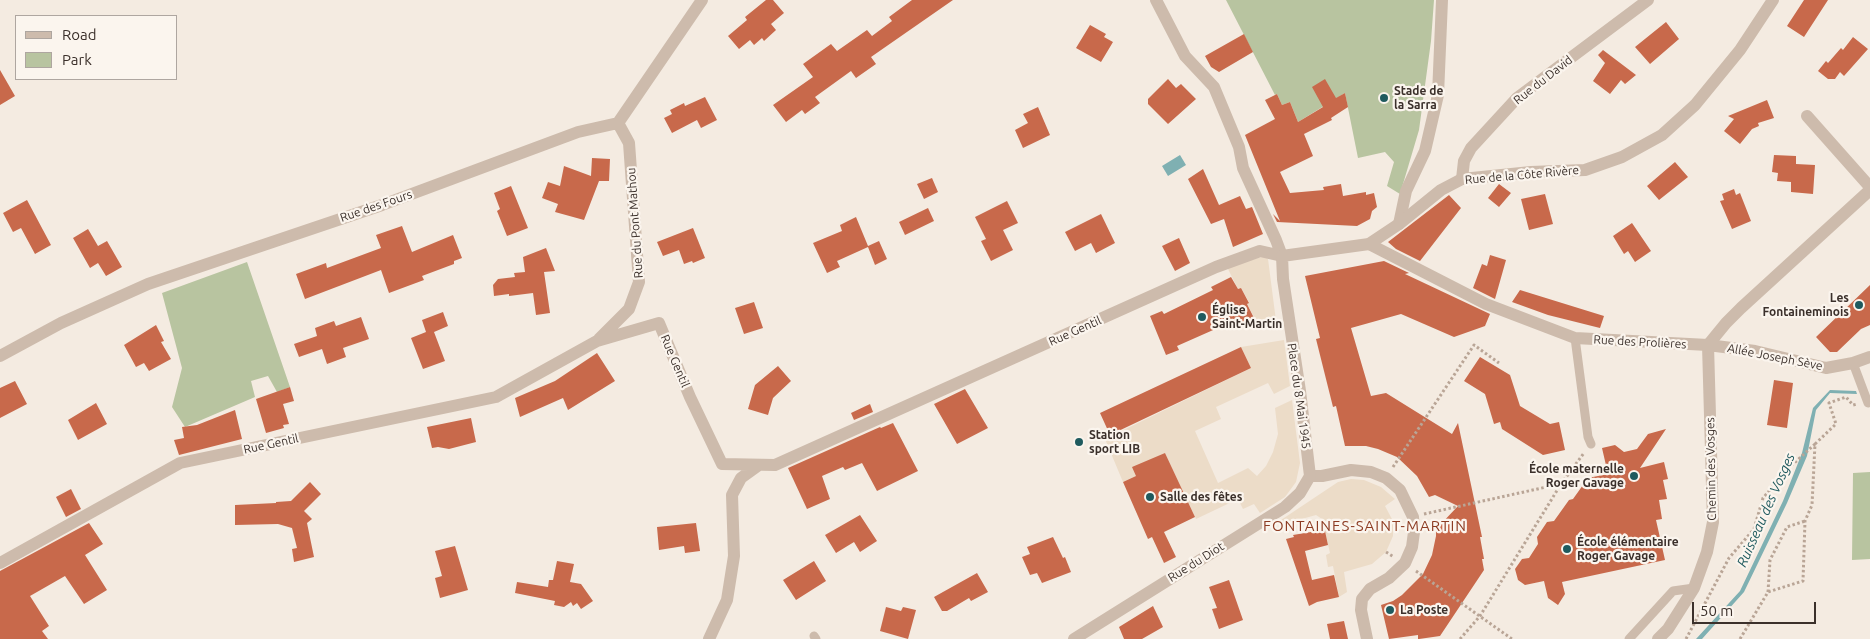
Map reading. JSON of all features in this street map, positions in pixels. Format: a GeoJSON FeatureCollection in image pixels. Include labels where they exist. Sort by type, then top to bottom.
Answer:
{"type":"FeatureCollection","features":[{"type":"Feature","properties":{"kind":"street"},"geometry":{"type":"LineString","coordinates":[[618,123],[702,0]]}},
{"type":"Feature","properties":{"kind":"street","name":"Place du 8 Mai 1945"},"geometry":{"type":"LineString","coordinates":[[1156,0],[1185,56],[1214,87],[1239,147],[1243,168],[1282,256],[1310,476]]}},
{"type":"Feature","properties":{"kind":"street"},"geometry":{"type":"LineString","coordinates":[[1399,224],[1406,191],[1425,152],[1438,96],[1442,0]]}},
{"type":"Feature","properties":{"kind":"street","name":"Rue du David"},"geometry":{"type":"LineString","coordinates":[[1462,179],[1464,161],[1471,148],[1518,98],[1648,0]]}},
{"type":"Feature","properties":{"kind":"street","name":"Rue de la Côte Rivère"},"geometry":{"type":"LineString","coordinates":[[1369,244],[1399,224],[1441,190],[1462,179],[1531,172],[1585,170],[1622,157],[1662,135],[1695,105],[1740,50],[1773,0]]}},
{"type":"Feature","properties":{"kind":"street"},"geometry":{"type":"LineString","coordinates":[[1708,345],[1736,313],[1870,189],[1807,116]]}},
{"type":"Feature","properties":{"kind":"street","name":"Rue du Pont Mathou"},"geometry":{"type":"LineString","coordinates":[[597,341],[628,309],[639,282],[629,143],[618,123]]}},
{"type":"Feature","properties":{"kind":"street","name":"Rue des Fours"},"geometry":{"type":"LineString","coordinates":[[0,356],[61,323],[148,284],[382,205],[578,132],[618,123]]}},
{"type":"Feature","properties":{"kind":"street","name":"Rue Gentil"},"geometry":{"type":"LineString","coordinates":[[0,563],[180,463],[496,397],[597,341],[659,323],[690,397],[722,464],[775,465],[1216,268],[1260,251],[1282,256],[1369,244]]}},
{"type":"Feature","properties":{"kind":"street","name":"Rue des Prolières"},"geometry":{"type":"LineString","coordinates":[[1369,244],[1486,304],[1575,338],[1708,345]]}},
{"type":"Feature","properties":{"kind":"street","name":"Allée Joseph Sève"},"geometry":{"type":"LineString","coordinates":[[1708,345],[1754,351],[1826,368],[1854,363],[1870,357]]}},
{"type":"Feature","properties":{"kind":"street","name":"Chemin des Vosges"},"geometry":{"type":"LineString","coordinates":[[1658,639],[1668,629],[1694,588],[1707,552],[1717,509],[1708,345]]}},
{"type":"Feature","properties":{"kind":"street"},"geometry":{"type":"LineString","coordinates":[[708,639],[727,600],[734,556],[732,495],[741,478],[759,465]]}},
{"type":"Feature","properties":{"kind":"street"},"geometry":{"type":"LineString","coordinates":[[1310,476],[1322,476],[1351,470],[1371,472],[1386,478],[1400,490],[1413,517],[1412,547],[1405,563],[1389,578],[1370,589],[1362,599],[1361,610],[1367,639]]}},
{"type":"Feature","properties":{"kind":"street","name":"Rue du Diot"},"geometry":{"type":"LineString","coordinates":[[1074,639],[1285,507],[1300,494],[1310,476]]}},
{"type":"Feature","properties":{"kind":"lane"},"geometry":{"type":"LineString","coordinates":[[1575,338],[1588,436],[1591,444]]}},
{"type":"Feature","properties":{"kind":"lane"},"geometry":{"type":"LineString","coordinates":[[1854,363],[1868,402]]}},
{"type":"Feature","properties":{"kind":"lane"},"geometry":{"type":"LineString","coordinates":[[1629,639],[1673,590],[1694,588]]}},
{"type":"Feature","properties":{"kind":"path"},"geometry":{"type":"LineString","coordinates":[[1386,478],[1474,345],[1499,363]]}},
{"type":"Feature","properties":{"kind":"path"},"geometry":{"type":"LineString","coordinates":[[1686,639],[1729,558],[1754,529],[1763,498],[1791,466],[1836,424],[1828,403],[1846,396],[1853,405],[1868,402]]}},
{"type":"Feature","properties":{"kind":"path"},"geometry":{"type":"LineString","coordinates":[[1460,639],[1480,616],[1560,484],[1591,444]]}},
{"type":"Feature","properties":{"kind":"path"},"geometry":{"type":"LineString","coordinates":[[1768,592],[1803,580],[1805,521],[1812,505],[1815,444]]}},
{"type":"Feature","properties":{"kind":"path"},"geometry":{"type":"LineString","coordinates":[[1413,517],[1560,484]]}},
{"type":"Feature","properties":{"kind":"path"},"geometry":{"type":"LineString","coordinates":[[1740,639],[1768,592],[1770,560],[1787,527],[1805,521]]}},
{"type":"Feature","properties":{"kind":"path"},"geometry":{"type":"LineString","coordinates":[[1386,552],[1405,563],[1512,639]]}},
{"type":"Feature","properties":{"kind":"green space","name":"Stade de la Sarra"},"geometry":{"type":"Polygon","coordinates":[[[1226,0],[1434,0],[1431,41],[1419,130],[1400,194],[1387,186],[1394,162],[1385,152],[1358,158],[1345,93],[1298,122],[1290,102],[1282,105],[1226,0]]]}},
{"type":"Feature","properties":{"kind":"green space"},"geometry":{"type":"Polygon","coordinates":[[[247,262],[290,387],[277,392],[268,376],[251,381],[255,397],[185,427],[172,407],[182,368],[162,293],[247,262]]]}},
{"type":"Feature","properties":{"kind":"green space"},"geometry":{"type":"Polygon","coordinates":[[[1870,472],[1870,559],[1852,560],[1853,473],[1870,472]]]}},
{"type":"Feature","properties":{"kind":"shaded area"},"geometry":{"type":"Polygon","coordinates":[[[1265,256],[1268,259],[1276,321],[1273,324],[1260,328],[1247,304],[1249,302],[1241,288],[1238,289],[1227,267],[1265,256]]]}},
{"type":"Feature","properties":{"kind":"shaded area"},"geometry":{"type":"Polygon","coordinates":[[[1284,340],[1290,386],[1274,394],[1268,383],[1216,407],[1221,419],[1195,431],[1218,483],[1248,468],[1257,476],[1266,466],[1273,452],[1278,434],[1275,408],[1292,400],[1300,463],[1296,482],[1285,497],[1260,513],[1254,504],[1243,509],[1238,499],[1196,519],[1165,453],[1136,476],[1123,482],[1105,439],[1251,368],[1241,347],[1284,340]]]}},
{"type":"Feature","properties":{"kind":"shaded area"},"geometry":{"type":"Polygon","coordinates":[[[1351,479],[1364,480],[1381,487],[1395,499],[1385,506],[1393,521],[1393,536],[1386,552],[1372,564],[1344,572],[1347,592],[1339,597],[1333,566],[1328,567],[1326,555],[1330,553],[1322,519],[1316,515],[1280,525],[1278,522],[1338,482],[1351,479]]]}},
{"type":"Feature","properties":{"kind":"water"},"geometry":{"type":"Polygon","coordinates":[[[1180,155],[1186,165],[1168,176],[1162,166],[1180,155]]]}},
{"type":"Feature","properties":{"kind":"water"},"geometry":{"type":"Polygon","coordinates":[[[1830,390],[1856,391],[1857,394],[1830,393],[1816,410],[1807,456],[1787,503],[1744,592],[1702,639],[1696,639],[1740,591],[1783,501],[1802,453],[1813,408],[1830,390]]]}},
{"type":"Feature","properties":{"kind":"building"},"geometry":{"type":"Polygon","coordinates":[[[766,0],[773,0],[784,13],[771,24],[776,30],[764,41],[762,38],[754,45],[750,40],[739,49],[728,36],[747,20],[745,17],[766,0]]]}},
{"type":"Feature","properties":{"kind":"building"},"geometry":{"type":"Polygon","coordinates":[[[912,0],[953,0],[871,57],[876,64],[856,78],[851,71],[815,97],[820,103],[805,114],[802,110],[786,122],[773,105],[813,77],[803,64],[831,44],[837,51],[867,30],[872,36],[892,21],[889,17],[912,0]]]}},
{"type":"Feature","properties":{"kind":"building"},"geometry":{"type":"Polygon","coordinates":[[[1804,0],[1828,0],[1804,37],[1787,26],[1804,0]]]}},
{"type":"Feature","properties":{"kind":"building"},"geometry":{"type":"Polygon","coordinates":[[[1666,22],[1679,39],[1650,64],[1635,47],[1666,22]]]}},
{"type":"Feature","properties":{"kind":"building"},"geometry":{"type":"Polygon","coordinates":[[[1090,25],[1106,34],[1104,37],[1113,42],[1101,62],[1076,48],[1090,25]]]}},
{"type":"Feature","properties":{"kind":"building"},"geometry":{"type":"Polygon","coordinates":[[[1244,34],[1253,52],[1219,72],[1211,67],[1205,56],[1244,34]]]}},
{"type":"Feature","properties":{"kind":"building"},"geometry":{"type":"Polygon","coordinates":[[[1853,37],[1868,49],[1844,76],[1840,72],[1835,79],[1828,79],[1818,71],[1841,48],[1843,50],[1853,37]]]}},
{"type":"Feature","properties":{"kind":"building"},"geometry":{"type":"Polygon","coordinates":[[[1603,50],[1636,75],[1625,84],[1621,80],[1610,94],[1593,81],[1605,63],[1598,55],[1603,50]]]}},
{"type":"Feature","properties":{"kind":"building"},"geometry":{"type":"Polygon","coordinates":[[[0,70],[15,96],[0,105],[0,70]]]}},
{"type":"Feature","properties":{"kind":"building"},"geometry":{"type":"Polygon","coordinates":[[[1168,79],[1176,88],[1181,84],[1196,99],[1168,124],[1148,104],[1148,99],[1168,79]]]}},
{"type":"Feature","properties":{"kind":"building"},"geometry":{"type":"Polygon","coordinates":[[[1325,79],[1336,98],[1345,93],[1348,107],[1331,118],[1332,120],[1304,134],[1313,156],[1280,172],[1290,193],[1324,190],[1323,187],[1341,184],[1343,196],[1366,192],[1366,195],[1374,193],[1377,207],[1372,211],[1370,219],[1357,226],[1277,222],[1273,214],[1280,221],[1245,135],[1275,119],[1265,100],[1277,94],[1282,105],[1290,102],[1298,122],[1323,107],[1312,87],[1325,79]]]}},
{"type":"Feature","properties":{"kind":"building"},"geometry":{"type":"Polygon","coordinates":[[[705,97],[717,120],[701,128],[697,120],[672,133],[664,118],[672,114],[670,110],[684,103],[685,106],[705,97]]]}},
{"type":"Feature","properties":{"kind":"building"},"geometry":{"type":"Polygon","coordinates":[[[1767,100],[1774,118],[1758,123],[1759,126],[1752,129],[1740,144],[1724,131],[1734,119],[1728,116],[1767,100]]]}},
{"type":"Feature","properties":{"kind":"building"},"geometry":{"type":"Polygon","coordinates":[[[1038,107],[1050,135],[1023,148],[1015,130],[1028,123],[1023,114],[1038,107]]]}},
{"type":"Feature","properties":{"kind":"building"},"geometry":{"type":"Polygon","coordinates":[[[1774,155],[1796,156],[1796,164],[1815,165],[1813,194],[1791,192],[1791,182],[1777,181],[1778,173],[1772,172],[1774,155]]]}},
{"type":"Feature","properties":{"kind":"building"},"geometry":{"type":"Polygon","coordinates":[[[592,158],[610,159],[609,181],[599,181],[584,220],[555,212],[558,204],[542,198],[548,182],[560,186],[564,166],[591,176],[592,158]]]}},
{"type":"Feature","properties":{"kind":"building"},"geometry":{"type":"Polygon","coordinates":[[[1675,162],[1688,177],[1659,200],[1647,186],[1675,162]]]}},
{"type":"Feature","properties":{"kind":"building"},"geometry":{"type":"Polygon","coordinates":[[[1203,169],[1219,205],[1240,196],[1246,209],[1252,207],[1263,234],[1233,247],[1224,219],[1211,224],[1188,179],[1203,169]]]}},
{"type":"Feature","properties":{"kind":"building"},"geometry":{"type":"Polygon","coordinates":[[[932,178],[938,192],[924,199],[917,184],[932,178]]]}},
{"type":"Feature","properties":{"kind":"building"},"geometry":{"type":"Polygon","coordinates":[[[1499,184],[1511,193],[1499,207],[1488,198],[1499,184]]]}},
{"type":"Feature","properties":{"kind":"building"},"geometry":{"type":"Polygon","coordinates":[[[511,186],[528,228],[507,236],[497,211],[500,209],[494,193],[511,186]]]}},
{"type":"Feature","properties":{"kind":"building"},"geometry":{"type":"Polygon","coordinates":[[[1734,189],[1736,195],[1740,193],[1751,221],[1732,229],[1720,201],[1724,200],[1722,194],[1734,189]]]}},
{"type":"Feature","properties":{"kind":"building"},"geometry":{"type":"Polygon","coordinates":[[[1545,194],[1553,224],[1529,230],[1521,199],[1545,194]]]}},
{"type":"Feature","properties":{"kind":"building"},"geometry":{"type":"Polygon","coordinates":[[[1449,195],[1461,208],[1420,261],[1396,249],[1388,242],[1449,195]]]}},
{"type":"Feature","properties":{"kind":"building"},"geometry":{"type":"Polygon","coordinates":[[[27,200],[51,245],[35,254],[21,228],[13,232],[3,213],[27,200]]]}},
{"type":"Feature","properties":{"kind":"building"},"geometry":{"type":"Polygon","coordinates":[[[1007,201],[1018,223],[1003,230],[1013,250],[991,261],[981,241],[986,239],[975,217],[1007,201]]]}},
{"type":"Feature","properties":{"kind":"building"},"geometry":{"type":"Polygon","coordinates":[[[928,208],[934,221],[905,235],[899,222],[928,208]]]}},
{"type":"Feature","properties":{"kind":"building"},"geometry":{"type":"Polygon","coordinates":[[[1101,214],[1115,243],[1096,253],[1091,243],[1075,251],[1065,232],[1101,214]]]}},
{"type":"Feature","properties":{"kind":"building"},"geometry":{"type":"Polygon","coordinates":[[[856,217],[868,246],[879,241],[887,259],[875,265],[868,247],[837,261],[840,267],[827,273],[813,243],[842,231],[840,225],[856,217]]]}},
{"type":"Feature","properties":{"kind":"building"},"geometry":{"type":"Polygon","coordinates":[[[1632,223],[1651,251],[1635,262],[1628,251],[1624,254],[1613,236],[1632,223]]]}},
{"type":"Feature","properties":{"kind":"building"},"geometry":{"type":"Polygon","coordinates":[[[402,226],[412,252],[453,235],[462,258],[454,261],[454,264],[422,276],[424,280],[389,293],[381,270],[305,299],[296,274],[326,263],[327,268],[381,248],[376,235],[402,226]]]}},
{"type":"Feature","properties":{"kind":"building"},"geometry":{"type":"Polygon","coordinates":[[[693,228],[705,258],[693,263],[692,261],[684,264],[679,250],[663,256],[657,242],[693,228]]]}},
{"type":"Feature","properties":{"kind":"building"},"geometry":{"type":"Polygon","coordinates":[[[88,229],[98,246],[107,241],[122,267],[106,276],[98,263],[90,268],[73,238],[88,229]]]}},
{"type":"Feature","properties":{"kind":"building"},"geometry":{"type":"Polygon","coordinates":[[[1179,238],[1190,263],[1175,271],[1162,246],[1179,238]]]}},
{"type":"Feature","properties":{"kind":"building"},"geometry":{"type":"Polygon","coordinates":[[[546,248],[555,271],[544,272],[550,313],[536,315],[533,293],[494,296],[493,285],[498,279],[515,277],[514,273],[525,272],[523,257],[546,248]]]}},
{"type":"Feature","properties":{"kind":"building"},"geometry":{"type":"Polygon","coordinates":[[[1490,255],[1506,260],[1495,299],[1473,288],[1482,264],[1487,266],[1490,255]]]}},
{"type":"Feature","properties":{"kind":"building"},"geometry":{"type":"Polygon","coordinates":[[[1384,261],[1409,273],[1405,274],[1490,314],[1485,326],[1454,337],[1401,314],[1351,328],[1371,396],[1386,393],[1452,434],[1458,423],[1482,537],[1480,537],[1484,570],[1440,636],[1419,639],[1418,635],[1389,639],[1381,605],[1393,601],[1402,595],[1423,574],[1432,555],[1436,525],[1440,525],[1458,506],[1435,495],[1429,497],[1417,476],[1397,457],[1366,446],[1345,446],[1336,406],[1333,407],[1316,339],[1320,338],[1305,276],[1384,261]]]}},
{"type":"Feature","properties":{"kind":"building","name":"Église Saint-Martin"},"geometry":{"type":"Polygon","coordinates":[[[1231,277],[1238,289],[1241,288],[1254,318],[1232,329],[1229,323],[1177,346],[1179,350],[1166,355],[1150,316],[1162,311],[1164,314],[1213,290],[1211,287],[1231,277]]]}},
{"type":"Feature","properties":{"kind":"building","name":"Les Fontaineminois"},"geometry":{"type":"Polygon","coordinates":[[[1870,285],[1870,325],[1861,329],[1837,352],[1830,352],[1816,337],[1870,285]]]}},
{"type":"Feature","properties":{"kind":"building"},"geometry":{"type":"Polygon","coordinates":[[[1520,290],[1604,316],[1600,328],[1548,315],[1512,302],[1520,290]]]}},
{"type":"Feature","properties":{"kind":"building"},"geometry":{"type":"Polygon","coordinates":[[[754,302],[763,328],[744,334],[735,308],[754,302]]]}},
{"type":"Feature","properties":{"kind":"building"},"geometry":{"type":"Polygon","coordinates":[[[443,312],[448,326],[434,332],[445,361],[423,369],[411,338],[426,332],[422,320],[443,312]]]}},
{"type":"Feature","properties":{"kind":"building"},"geometry":{"type":"Polygon","coordinates":[[[361,317],[369,339],[343,348],[346,357],[327,364],[322,349],[299,357],[294,344],[317,336],[315,328],[334,321],[336,326],[361,317]]]}},
{"type":"Feature","properties":{"kind":"building"},"geometry":{"type":"Polygon","coordinates":[[[156,325],[164,341],[161,342],[171,359],[149,371],[144,363],[136,367],[124,345],[156,325]]]}},
{"type":"Feature","properties":{"kind":"building"},"geometry":{"type":"Polygon","coordinates":[[[1241,347],[1251,368],[1110,435],[1100,413],[1241,347]]]}},
{"type":"Feature","properties":{"kind":"building"},"geometry":{"type":"Polygon","coordinates":[[[597,353],[615,381],[568,410],[563,398],[520,417],[515,398],[555,381],[597,353]]]}},
{"type":"Feature","properties":{"kind":"building"},"geometry":{"type":"Polygon","coordinates":[[[1480,357],[1510,375],[1520,406],[1550,424],[1559,422],[1565,450],[1543,455],[1502,429],[1500,422],[1494,424],[1485,394],[1464,381],[1480,357]]]}},
{"type":"Feature","properties":{"kind":"building"},"geometry":{"type":"Polygon","coordinates":[[[778,366],[791,381],[773,398],[768,415],[748,409],[755,385],[778,366]]]}},
{"type":"Feature","properties":{"kind":"building"},"geometry":{"type":"Polygon","coordinates":[[[1774,380],[1793,383],[1787,428],[1767,425],[1774,380]]]}},
{"type":"Feature","properties":{"kind":"building"},"geometry":{"type":"Polygon","coordinates":[[[15,381],[27,404],[0,418],[0,388],[15,381]]]}},
{"type":"Feature","properties":{"kind":"building"},"geometry":{"type":"Polygon","coordinates":[[[290,387],[294,401],[283,404],[289,424],[283,425],[284,428],[266,433],[256,399],[290,387]]]}},
{"type":"Feature","properties":{"kind":"building"},"geometry":{"type":"Polygon","coordinates":[[[965,389],[988,428],[957,444],[934,404],[965,389]]]}},
{"type":"Feature","properties":{"kind":"building"},"geometry":{"type":"Polygon","coordinates":[[[96,403],[107,424],[78,440],[68,420],[96,403]]]}},
{"type":"Feature","properties":{"kind":"building"},"geometry":{"type":"Polygon","coordinates":[[[870,404],[873,412],[854,420],[851,413],[870,404]]]}},
{"type":"Feature","properties":{"kind":"building"},"geometry":{"type":"Polygon","coordinates":[[[235,410],[242,439],[179,455],[174,440],[184,438],[182,427],[197,425],[235,410]]]}},
{"type":"Feature","properties":{"kind":"building"},"geometry":{"type":"Polygon","coordinates":[[[471,418],[476,442],[449,449],[432,448],[427,427],[471,418]]]}},
{"type":"Feature","properties":{"kind":"building"},"geometry":{"type":"Polygon","coordinates":[[[893,423],[918,471],[877,491],[862,463],[845,470],[843,467],[822,476],[830,499],[807,509],[788,468],[893,423]]]}},
{"type":"Feature","properties":{"kind":"building"},"geometry":{"type":"Polygon","coordinates":[[[1666,429],[1640,468],[1664,462],[1668,479],[1663,480],[1667,499],[1659,500],[1662,519],[1656,520],[1665,560],[1562,582],[1565,594],[1558,605],[1548,598],[1544,581],[1525,585],[1518,580],[1515,569],[1522,559],[1529,558],[1538,544],[1537,537],[1547,522],[1554,521],[1588,478],[1608,474],[1602,448],[1615,445],[1624,452],[1637,449],[1648,434],[1666,429]]]}},
{"type":"Feature","properties":{"kind":"building","name":"Salle des fêtes"},"geometry":{"type":"Polygon","coordinates":[[[1165,453],[1195,517],[1164,532],[1176,557],[1164,563],[1152,537],[1148,539],[1123,482],[1136,476],[1132,467],[1165,453]]]}},
{"type":"Feature","properties":{"kind":"building"},"geometry":{"type":"Polygon","coordinates":[[[310,482],[321,494],[304,511],[312,519],[307,523],[314,557],[294,562],[292,549],[297,548],[292,528],[278,524],[235,525],[235,505],[291,501],[310,482]]]}},
{"type":"Feature","properties":{"kind":"building"},"geometry":{"type":"Polygon","coordinates":[[[71,489],[81,509],[66,517],[56,497],[71,489]]]}},
{"type":"Feature","properties":{"kind":"building"},"geometry":{"type":"Polygon","coordinates":[[[860,515],[877,541],[860,552],[854,542],[836,553],[825,535],[860,515]]]}},
{"type":"Feature","properties":{"kind":"building"},"geometry":{"type":"Polygon","coordinates":[[[89,523],[103,544],[85,555],[107,590],[84,604],[65,576],[30,596],[49,626],[42,631],[48,639],[0,639],[0,571],[89,523]]]}},
{"type":"Feature","properties":{"kind":"building"},"geometry":{"type":"Polygon","coordinates":[[[696,523],[700,551],[685,553],[684,546],[659,550],[657,527],[696,523]]]}},
{"type":"Feature","properties":{"kind":"building"},"geometry":{"type":"Polygon","coordinates":[[[1325,531],[1328,545],[1305,551],[1312,580],[1334,575],[1339,597],[1317,602],[1309,606],[1286,539],[1294,537],[1293,535],[1325,531]]]}},
{"type":"Feature","properties":{"kind":"building"},"geometry":{"type":"Polygon","coordinates":[[[1053,537],[1063,558],[1065,557],[1071,572],[1042,583],[1037,573],[1030,575],[1022,557],[1030,554],[1027,547],[1053,537]]]}},
{"type":"Feature","properties":{"kind":"building"},"geometry":{"type":"Polygon","coordinates":[[[455,546],[468,590],[440,598],[435,578],[442,576],[435,551],[455,546]]]}},
{"type":"Feature","properties":{"kind":"building"},"geometry":{"type":"Polygon","coordinates":[[[557,561],[574,564],[570,582],[581,584],[593,601],[581,609],[577,603],[573,606],[571,602],[564,607],[554,605],[555,601],[515,593],[517,582],[548,587],[549,580],[553,580],[557,561]]]}},
{"type":"Feature","properties":{"kind":"building"},"geometry":{"type":"Polygon","coordinates":[[[814,561],[826,581],[796,600],[783,580],[814,561]]]}},
{"type":"Feature","properties":{"kind":"building"},"geometry":{"type":"Polygon","coordinates":[[[977,573],[988,592],[971,601],[969,598],[947,611],[942,611],[934,597],[977,573]]]}},
{"type":"Feature","properties":{"kind":"building"},"geometry":{"type":"Polygon","coordinates":[[[1229,580],[1243,620],[1219,629],[1212,609],[1217,608],[1209,587],[1229,580]]]}},
{"type":"Feature","properties":{"kind":"building"},"geometry":{"type":"Polygon","coordinates":[[[1153,606],[1163,627],[1142,639],[1124,639],[1119,627],[1153,606]]]}},
{"type":"Feature","properties":{"kind":"building"},"geometry":{"type":"Polygon","coordinates":[[[886,607],[901,611],[903,607],[916,610],[908,639],[880,631],[886,607]]]}},
{"type":"Feature","properties":{"kind":"building"},"geometry":{"type":"Polygon","coordinates":[[[1344,621],[1348,639],[1330,639],[1327,624],[1344,621]]]}},
{"type":"Feature","properties":{"kind":"place","name":"Stade de la Sarra"},"geometry":{"type":"Point","coordinates":[1384,98]}},
{"type":"Feature","properties":{"kind":"place","name":"Les Fontaineminois"},"geometry":{"type":"Point","coordinates":[1859,305]}},
{"type":"Feature","properties":{"kind":"place","name":"Église Saint-Martin"},"geometry":{"type":"Point","coordinates":[1202,317]}},
{"type":"Feature","properties":{"kind":"place","name":"Station sport LIB"},"geometry":{"type":"Point","coordinates":[1079,442]}},
{"type":"Feature","properties":{"kind":"place","name":"École maternelle Roger Gavage"},"geometry":{"type":"Point","coordinates":[1634,476]}},
{"type":"Feature","properties":{"kind":"place","name":"Salle des fêtes"},"geometry":{"type":"Point","coordinates":[1150,497]}},
{"type":"Feature","properties":{"kind":"place","name":"École élémentaire Roger Gavage"},"geometry":{"type":"Point","coordinates":[1567,549]}},
{"type":"Feature","properties":{"kind":"place","name":"La Poste"},"geometry":{"type":"Point","coordinates":[1390,610]}},
{"type":"Feature","properties":{"kind":"district","name":"FONTAINES-SAINT-MARTIN"},"geometry":{"type":"Point","coordinates":[1365,526]}},
{"type":"Feature","properties":{"kind":"water label","name":"Ruisseau des Vosges"},"geometry":{"type":"Point","coordinates":[1766,510]}}]}
